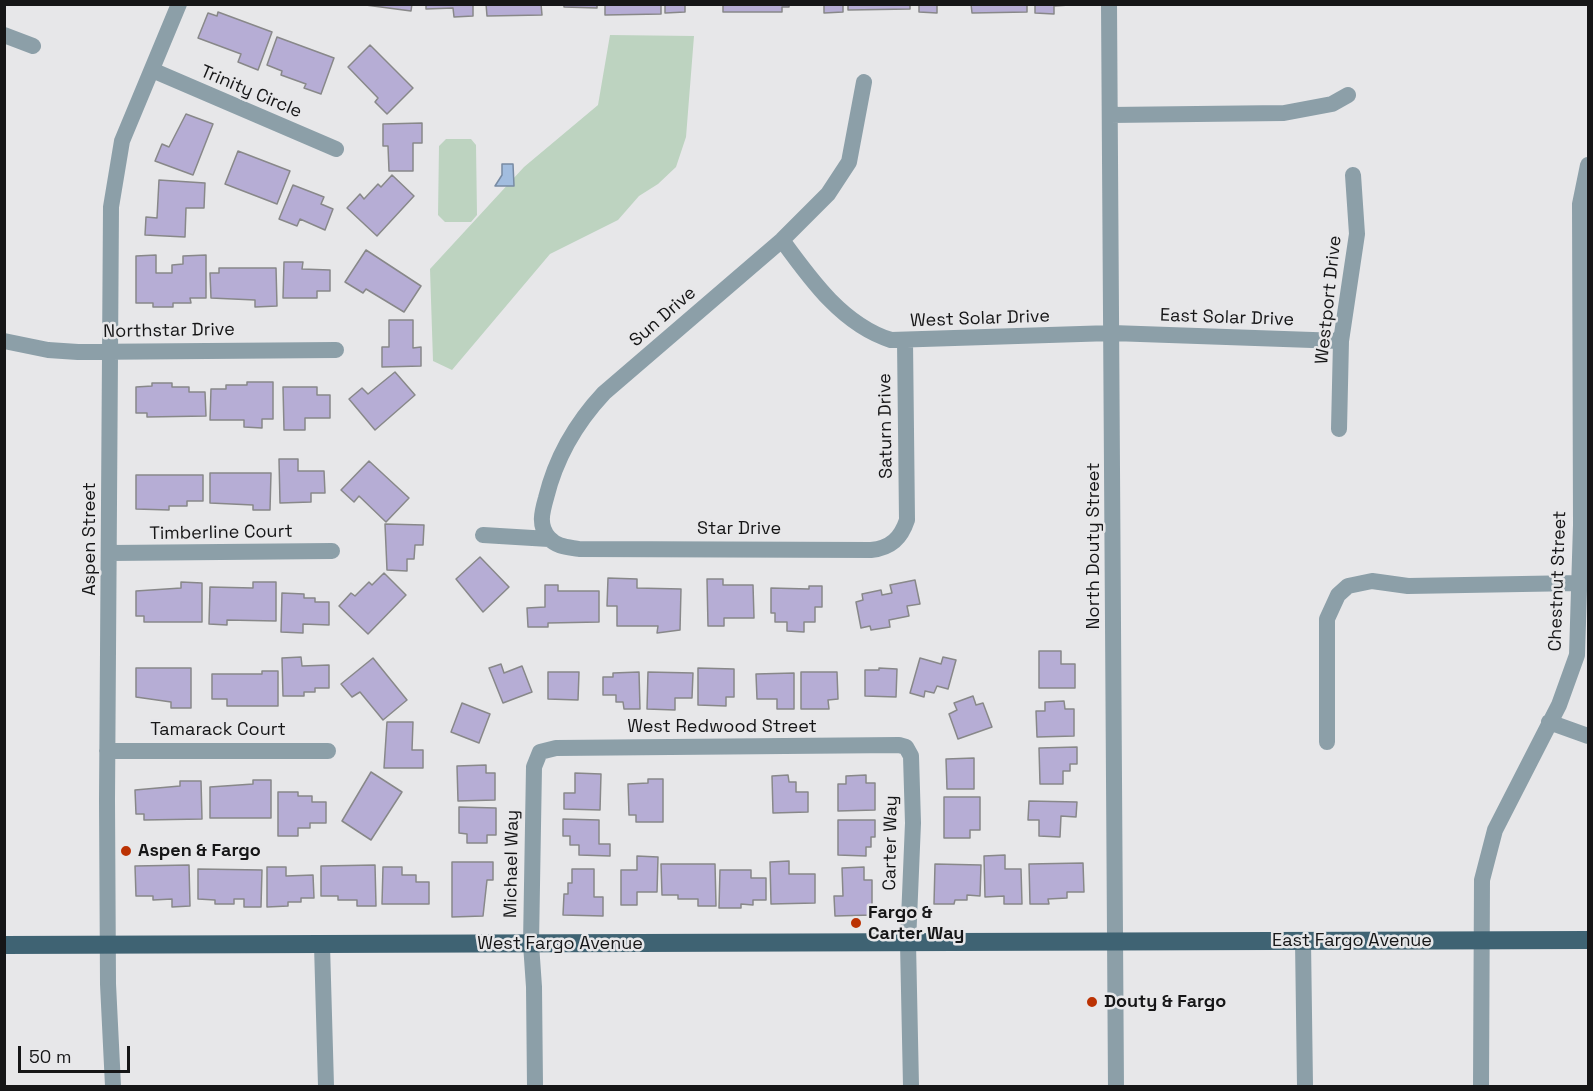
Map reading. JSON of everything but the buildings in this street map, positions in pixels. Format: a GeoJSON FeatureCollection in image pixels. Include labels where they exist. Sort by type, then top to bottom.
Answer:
{"type":"FeatureCollection","features":[{"type":"Feature","properties":{"kind":"main road","name":"East Fargo Avenue"},"geometry":{"type":"LineString","coordinates":[[1115,942],[1588,940]]}},
{"type":"Feature","properties":{"kind":"main road","name":"West Fargo Avenue"},"geometry":{"type":"LineString","coordinates":[[4,945],[1115,942]]}},
{"type":"Feature","properties":{"kind":"street","name":"Aspen Street"},"geometry":{"type":"LineString","coordinates":[[114,1086],[108,945],[107,750],[110,553],[110,237],[122,141],[179,4]]}},
{"type":"Feature","properties":{"kind":"street","name":"North Douty Street"},"geometry":{"type":"LineString","coordinates":[[1109,4],[1116,1086]]}},
{"type":"Feature","properties":{"kind":"street"},"geometry":{"type":"LineString","coordinates":[[4,35],[33,46]]}},
{"type":"Feature","properties":{"kind":"street","name":"Trinity Circle"},"geometry":{"type":"LineString","coordinates":[[152,70],[336,149]]}},
{"type":"Feature","properties":{"kind":"street","name":"Sun Drive"},"geometry":{"type":"LineString","coordinates":[[549,539],[542,526],[541,515],[553,468],[585,414],[604,393],[782,240],[828,194],[849,162],[864,82]]}},
{"type":"Feature","properties":{"kind":"street"},"geometry":{"type":"LineString","coordinates":[[1110,115],[1284,113],[1332,104],[1348,95]]}},
{"type":"Feature","properties":{"kind":"street","name":"Chestnut Street"},"geometry":{"type":"LineString","coordinates":[[1481,1086],[1482,880],[1485,860],[1510,796],[1559,705],[1577,655],[1584,332],[1580,204],[1588,165]]}},
{"type":"Feature","properties":{"kind":"street","name":"Westport Drive"},"geometry":{"type":"LineString","coordinates":[[1339,429],[1341,341],[1357,234],[1353,175]]}},
{"type":"Feature","properties":{"kind":"street","name":"West Solar Drive"},"geometry":{"type":"LineString","coordinates":[[782,240],[814,282],[849,318],[880,337],[905,341],[1112,333]]}},
{"type":"Feature","properties":{"kind":"street","name":"East Solar Drive"},"geometry":{"type":"LineString","coordinates":[[1112,333],[1341,341]]}},
{"type":"Feature","properties":{"kind":"street","name":"Northstar Drive"},"geometry":{"type":"LineString","coordinates":[[4,341],[48,350],[336,350]]}},
{"type":"Feature","properties":{"kind":"street","name":"Saturn Drive"},"geometry":{"type":"LineString","coordinates":[[905,341],[907,511]]}},
{"type":"Feature","properties":{"kind":"street","name":"Star Drive"},"geometry":{"type":"LineString","coordinates":[[549,539],[561,546],[579,549],[879,549],[890,545],[900,536],[907,520],[907,511]]}},
{"type":"Feature","properties":{"kind":"street"},"geometry":{"type":"LineString","coordinates":[[483,535],[549,539]]}},
{"type":"Feature","properties":{"kind":"street","name":"Timberline Court"},"geometry":{"type":"LineString","coordinates":[[110,553],[332,551]]}},
{"type":"Feature","properties":{"kind":"street"},"geometry":{"type":"LineString","coordinates":[[1327,742],[1327,619],[1338,595],[1348,586],[1372,581],[1408,586],[1579,583]]}},
{"type":"Feature","properties":{"kind":"street"},"geometry":{"type":"LineString","coordinates":[[1549,722],[1588,736]]}},
{"type":"Feature","properties":{"kind":"street","name":"West Redwood Street"},"geometry":{"type":"LineString","coordinates":[[540,752],[556,747],[906,747]]}},
{"type":"Feature","properties":{"kind":"street","name":"Carter Way"},"geometry":{"type":"LineString","coordinates":[[906,747],[911,756],[913,823],[908,943],[911,1086]]}},
{"type":"Feature","properties":{"kind":"street","name":"Tamarack Court"},"geometry":{"type":"LineString","coordinates":[[107,750],[328,751]]}},
{"type":"Feature","properties":{"kind":"street","name":"Michael Way"},"geometry":{"type":"LineString","coordinates":[[535,1086],[531,944],[534,767],[540,752]]}},
{"type":"Feature","properties":{"kind":"street"},"geometry":{"type":"LineString","coordinates":[[1303,941],[1305,1086]]}},
{"type":"Feature","properties":{"kind":"street"},"geometry":{"type":"LineString","coordinates":[[322,945],[326,1086]]}},
{"type":"Feature","properties":{"kind":"green space"},"geometry":{"type":"Polygon","coordinates":[[[610,35],[694,36],[686,137],[676,167],[658,184],[639,196],[618,220],[550,254],[452,370],[433,361],[430,269],[524,167],[598,105],[610,35]]]}},
{"type":"Feature","properties":{"kind":"green space"},"geometry":{"type":"Polygon","coordinates":[[[446,139],[471,139],[476,145],[477,215],[471,222],[445,222],[438,215],[439,146],[446,139]]]}},
{"type":"Feature","properties":{"kind":"water"},"geometry":{"type":"Polygon","coordinates":[[[502,164],[513,164],[514,186],[495,186],[502,175],[502,164]]]}},
{"type":"Feature","properties":{"kind":"place","name":"Aspen & Fargo"},"geometry":{"type":"Point","coordinates":[126,851]}},
{"type":"Feature","properties":{"kind":"place","name":"Fargo & Carter Way"},"geometry":{"type":"Point","coordinates":[856,923]}},
{"type":"Feature","properties":{"kind":"place","name":"Douty & Fargo"},"geometry":{"type":"Point","coordinates":[1092,1002]}}]}
